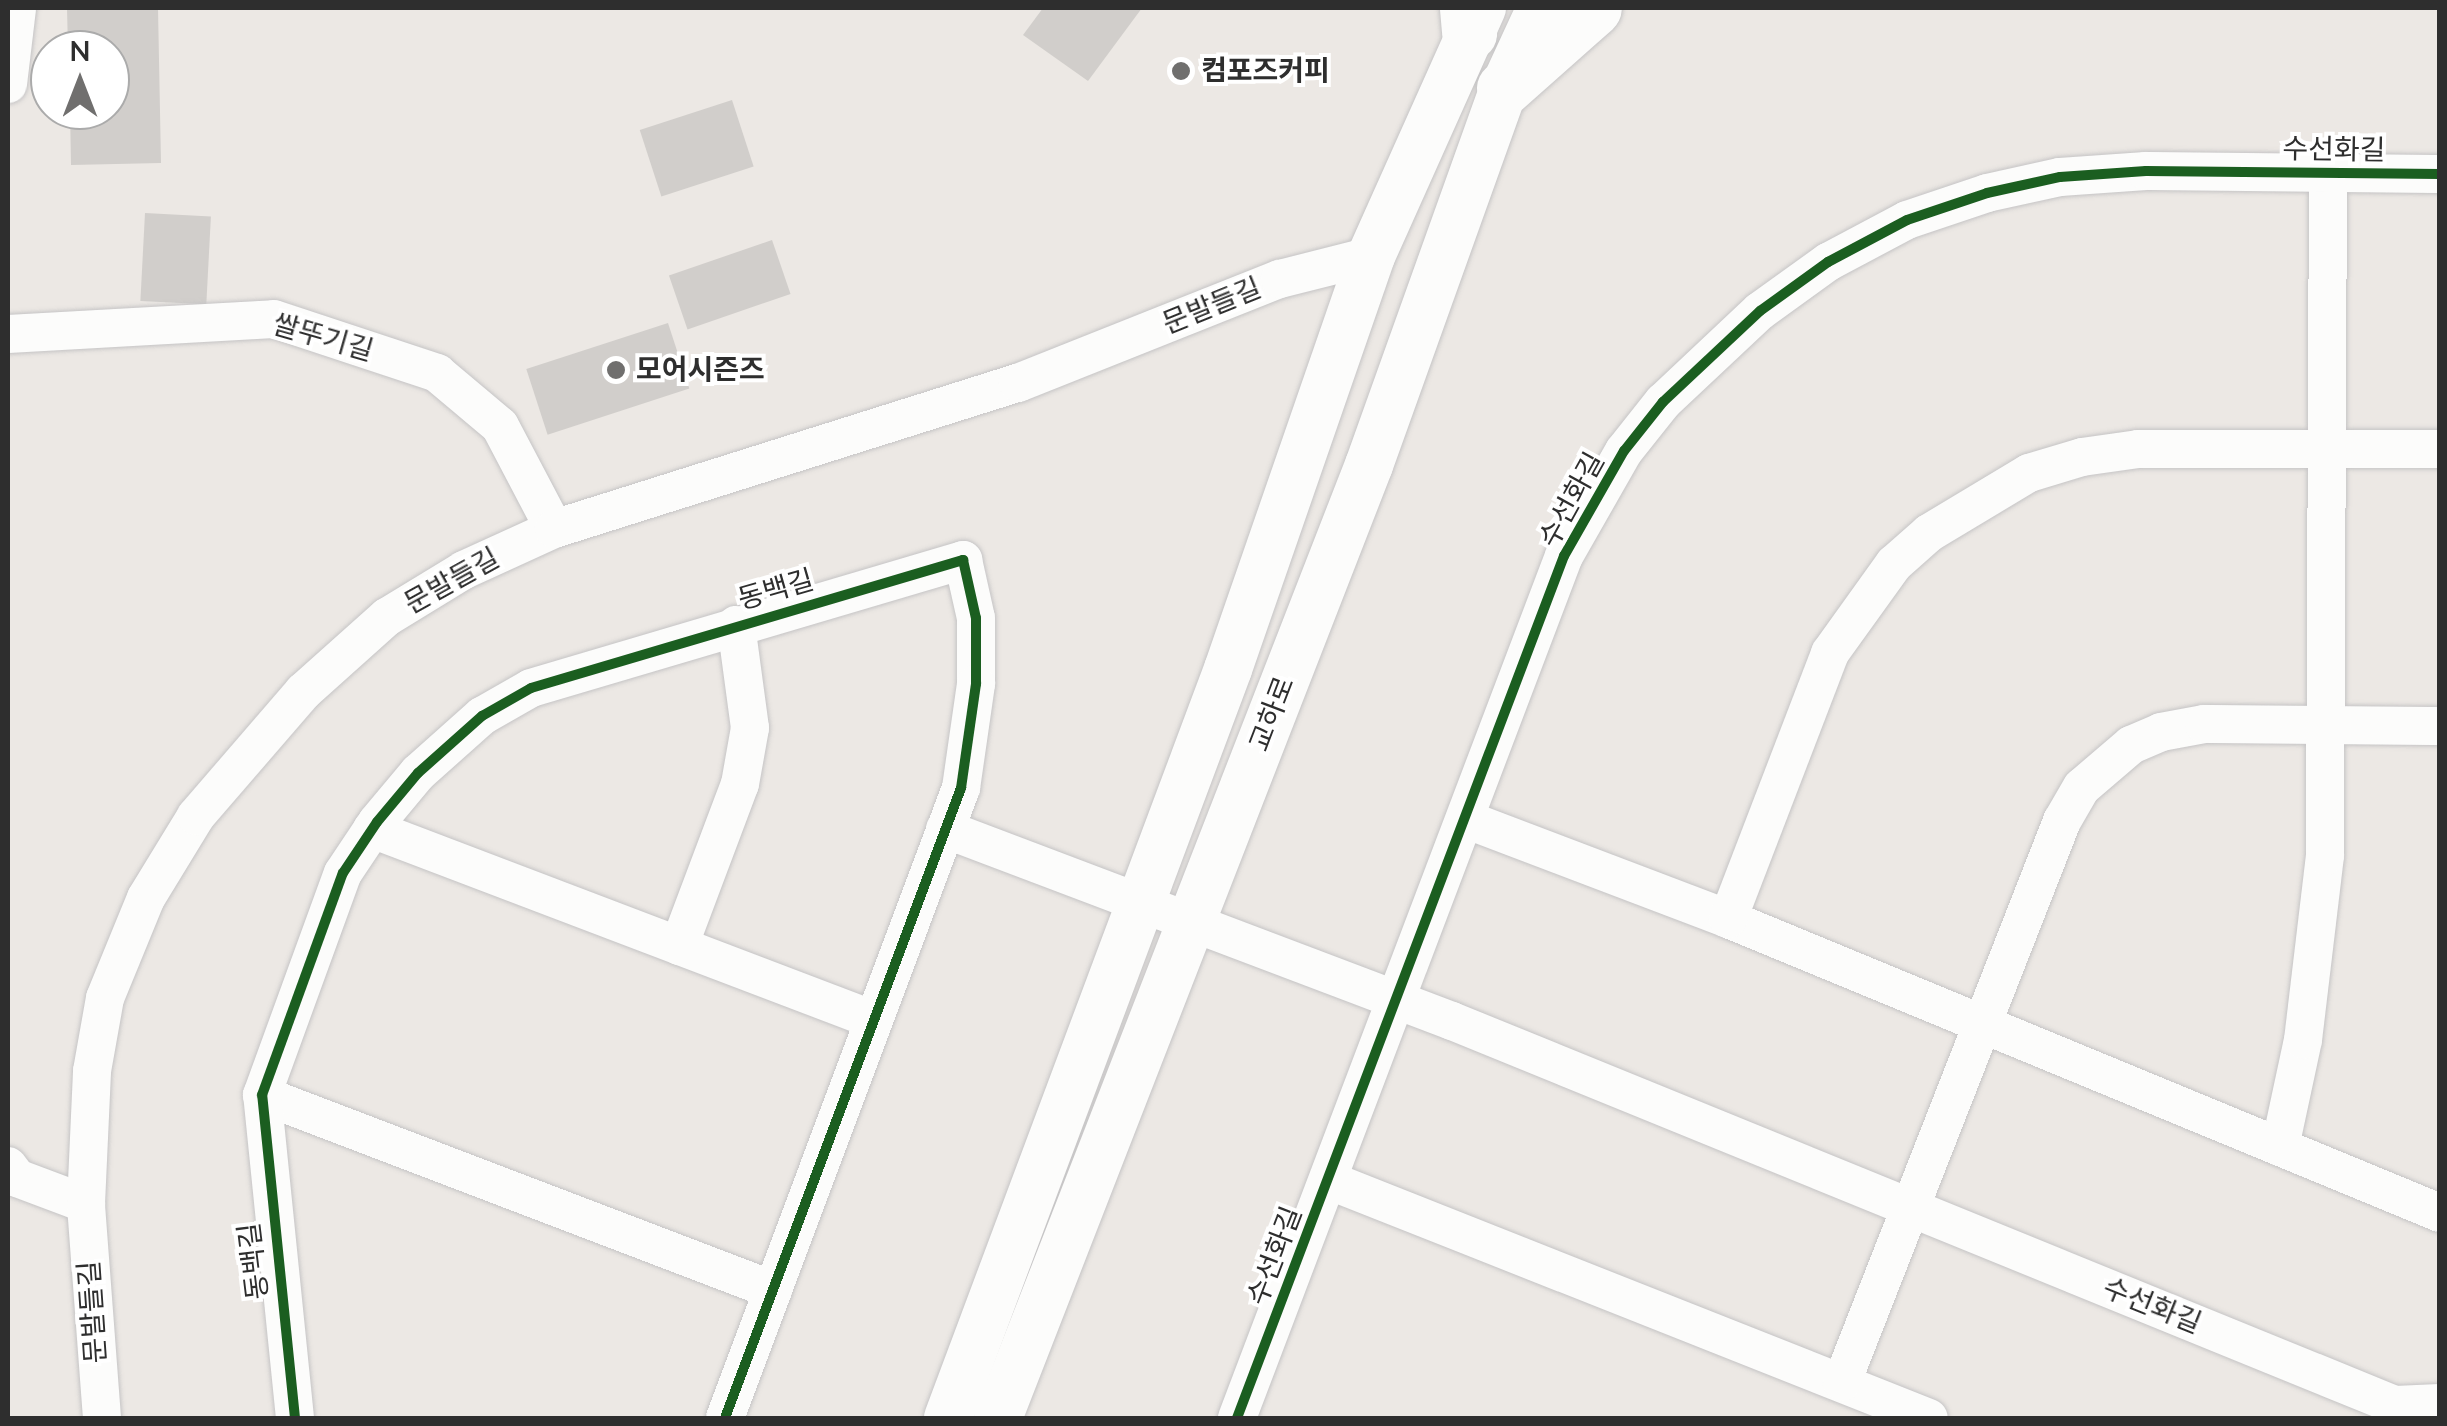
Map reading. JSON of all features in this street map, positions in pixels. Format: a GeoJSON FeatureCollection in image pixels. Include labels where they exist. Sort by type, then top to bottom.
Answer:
{"type":"FeatureCollection","features":[{"type":"Feature","properties":{"kind":"main road"},"geometry":{"type":"LineString","coordinates":[[1504,88],[1594,8]]}},
{"type":"Feature","properties":{"kind":"street"},"geometry":{"type":"LineString","coordinates":[[8,84],[17,8]]}},
{"type":"Feature","properties":{"kind":"street","name":"교하로"},"geometry":{"type":"LineString","coordinates":[[998,1418],[1370,465],[1504,88],[1541,8]]}},
{"type":"Feature","properties":{"kind":"street","name":"교하로"},"geometry":{"type":"LineString","coordinates":[[948,1418],[1139,907],[1371,256],[1472,16]]}},
{"type":"Feature","properties":{"kind":"street","name":"수선화길"},"geometry":{"type":"LineString","coordinates":[[1237,1418],[1588,507],[1663,402],[1760,312],[1828,262],[1907,220],[1987,193],[2060,177],[2146,171],[2440,174]]}},
{"type":"Feature","properties":{"kind":"street","name":"수선화길"},"geometry":{"type":"LineString","coordinates":[[2280,1147],[2318,940],[2326,724],[2328,173]]}},
{"type":"Feature","properties":{"kind":"street","name":"문발들길"},"geometry":{"type":"LineString","coordinates":[[102,1418],[86,1204],[92,1072],[104,998],[146,898],[196,816],[303,692],[386,618],[464,570],[554,528],[1018,383],[1280,279],[1371,256]]}},
{"type":"Feature","properties":{"kind":"street","name":"쌀뚜기길"},"geometry":{"type":"LineString","coordinates":[[8,324],[8,334],[274,319],[437,373],[500,426],[554,528]]}},
{"type":"Feature","properties":{"kind":"street"},"geometry":{"type":"LineString","coordinates":[[1728,919],[1830,653],[1894,564],[1929,533],[2029,473],[2082,457],[2138,449],[2440,449]]}},
{"type":"Feature","properties":{"kind":"street","name":"동백길"},"geometry":{"type":"LineString","coordinates":[[295,1418],[262,1095],[343,873],[372,829],[418,773],[482,716],[531,688],[963,560],[976,618],[976,684],[961,788],[725,1418]]}},
{"type":"Feature","properties":{"kind":"street","name":"동백길"},"geometry":{"type":"LineString","coordinates":[[679,946],[740,784],[750,728],[736,625]]}},
{"type":"Feature","properties":{"kind":"street"},"geometry":{"type":"LineString","coordinates":[[1842,1382],[2062,820],[2106,763],[2161,732],[2204,724],[2440,726]]}},
{"type":"Feature","properties":{"kind":"street"},"geometry":{"type":"LineString","coordinates":[[1465,818],[1728,919],[2440,1213]]}},
{"type":"Feature","properties":{"kind":"street"},"geometry":{"type":"LineString","coordinates":[[372,829],[874,1020]]}},
{"type":"Feature","properties":{"kind":"street","name":"수선화길"},"geometry":{"type":"LineString","coordinates":[[945,829],[1139,907],[1396,1000],[2402,1412]]}},
{"type":"Feature","properties":{"kind":"street"},"geometry":{"type":"LineString","coordinates":[[262,1095],[773,1290]]}},
{"type":"Feature","properties":{"kind":"street"},"geometry":{"type":"LineString","coordinates":[[8,1166],[17,1178],[86,1204]]}},
{"type":"Feature","properties":{"kind":"street","name":"수선화길"},"geometry":{"type":"LineString","coordinates":[[1328,1180],[1929,1418]]}},
{"type":"Feature","properties":{"kind":"street"},"geometry":{"type":"LineString","coordinates":[[2402,1412],[2440,1403]]}},
{"type":"Feature","properties":{"kind":"building"},"geometry":{"type":"Polygon","coordinates":[[[67,8],[158,8],[161,163],[71,165],[70,130],[130,130],[130,30],[68,30],[67,8]]]}},
{"type":"Feature","properties":{"kind":"building"},"geometry":{"type":"Polygon","coordinates":[[[1043,8],[1142,8],[1088,81],[1023,35],[1043,8]]]}},
{"type":"Feature","properties":{"kind":"building"},"geometry":{"type":"Polygon","coordinates":[[[732,100],[754,167],[661,197],[640,130],[732,100]]]}},
{"type":"Feature","properties":{"kind":"building"},"geometry":{"type":"Polygon","coordinates":[[[145,213],[211,216],[206,304],[140,301],[145,213]]]}},
{"type":"Feature","properties":{"kind":"building"},"geometry":{"type":"Polygon","coordinates":[[[772,240],[791,294],[687,329],[669,275],[772,240]]]}},
{"type":"Feature","properties":{"kind":"building"},"geometry":{"type":"Polygon","coordinates":[[[668,323],[689,389],[548,435],[526,369],[668,323]]]}},
{"type":"Feature","properties":{"kind":"cycle path"},"geometry":{"type":"LineString","coordinates":[[1237,1418],[1564,556],[1624,451],[1663,402],[1760,311],[1828,262],[1907,220],[1987,193],[2060,177],[2146,171],[2440,174]]}},
{"type":"Feature","properties":{"kind":"cycle path"},"geometry":{"type":"LineString","coordinates":[[295,1418],[262,1095],[343,873],[377,822],[418,773],[482,716],[531,688],[963,560],[976,618],[976,684],[961,788],[725,1418]]}},
{"type":"Feature","properties":{"kind":"place","name":"컴포즈커피"},"geometry":{"type":"Point","coordinates":[1181,71]}},
{"type":"Feature","properties":{"kind":"place","name":"모어시즌즈"},"geometry":{"type":"Point","coordinates":[616,370]}}]}
